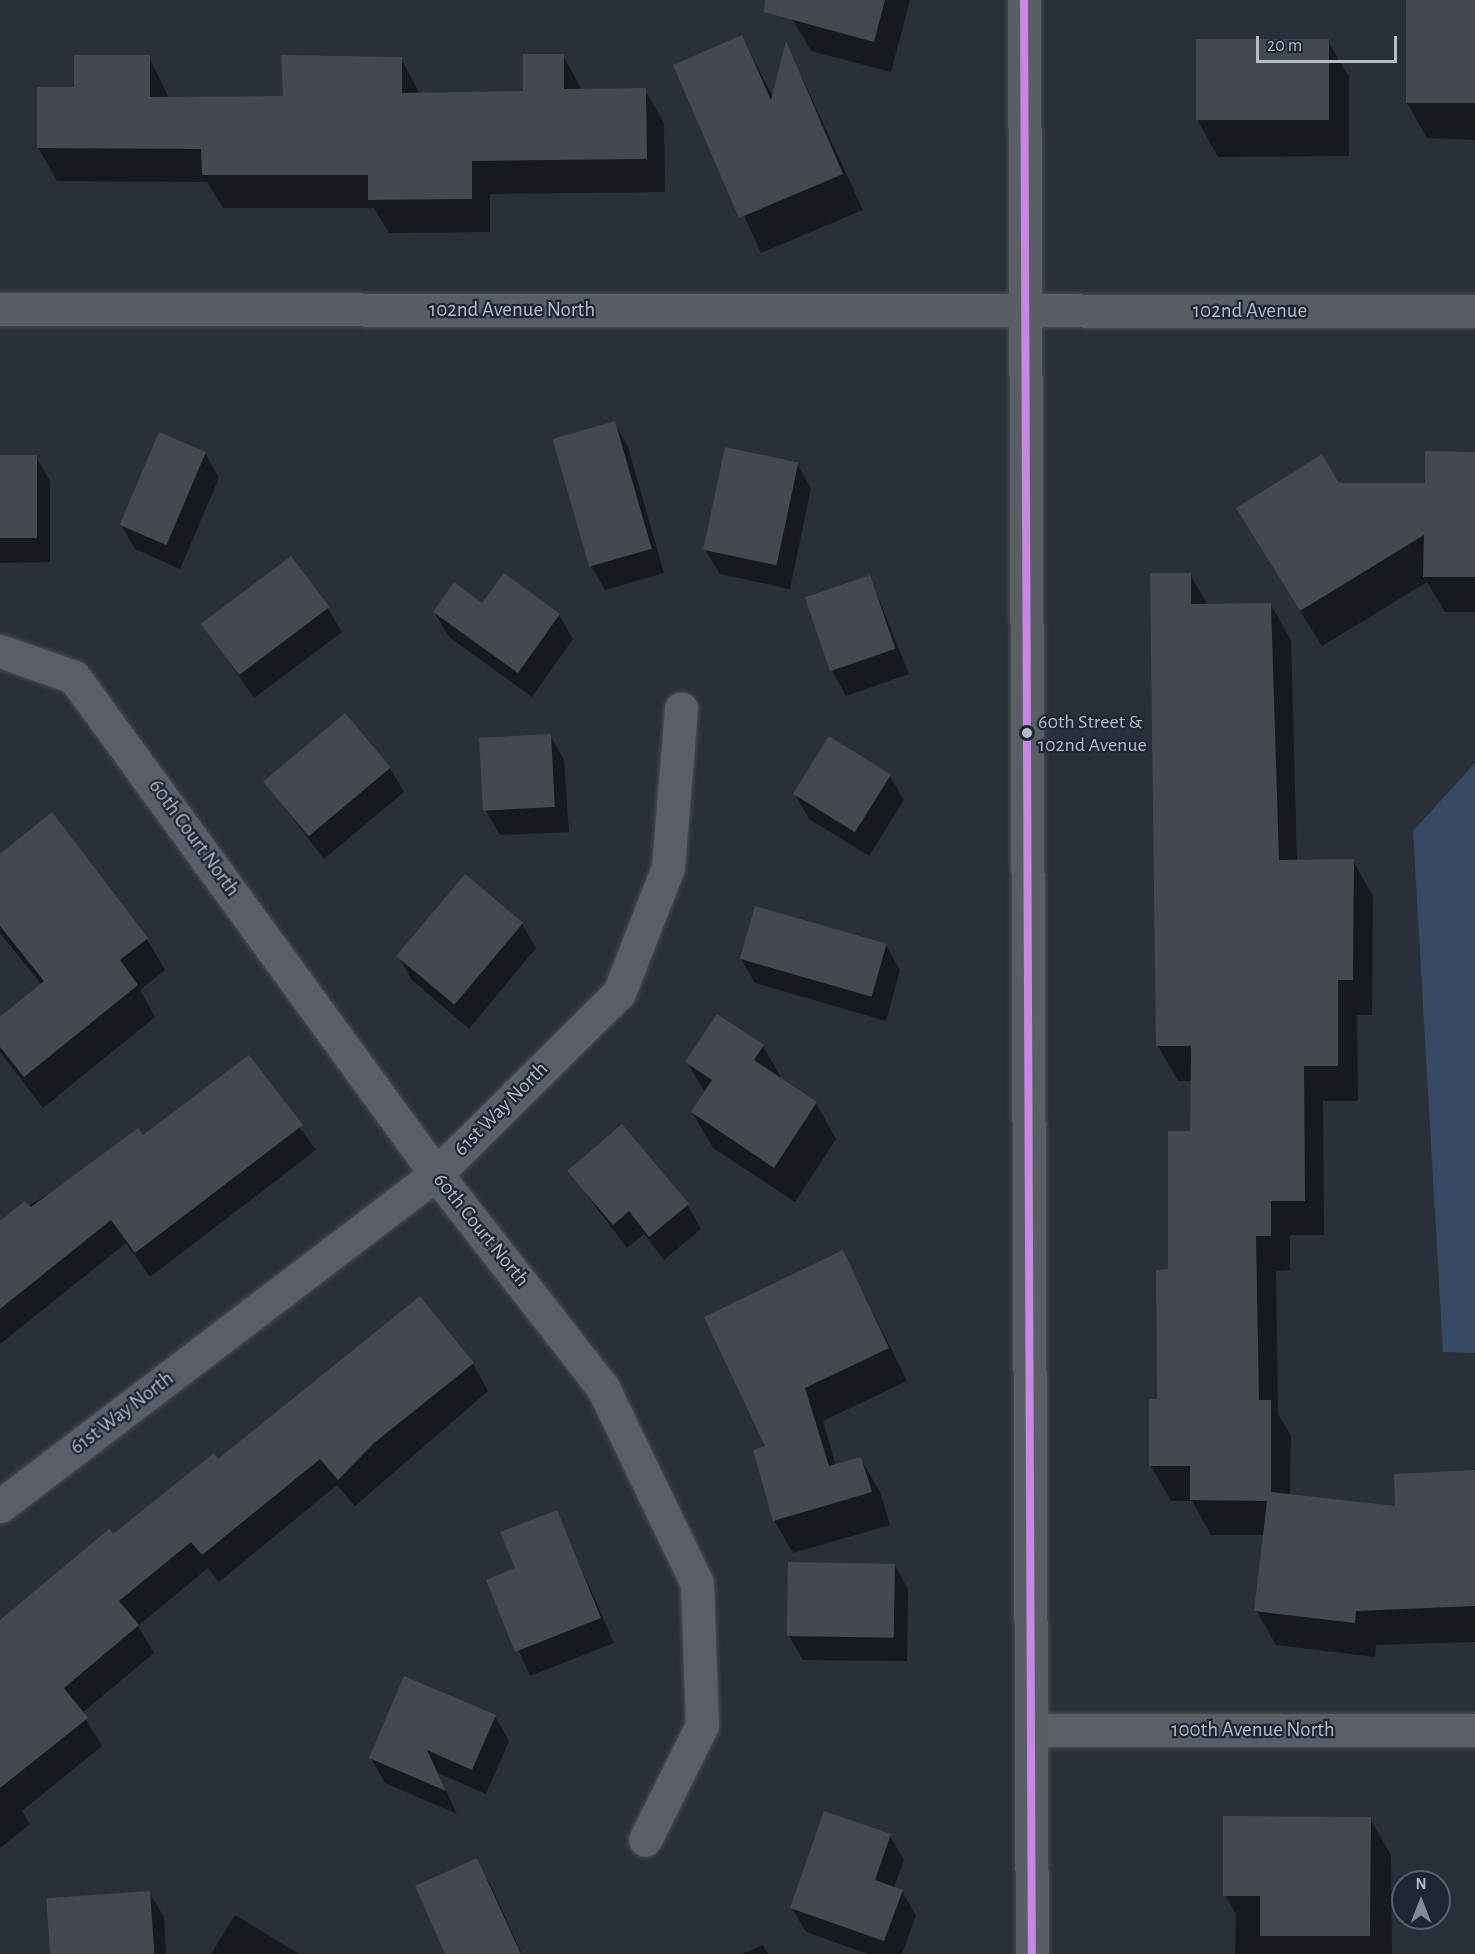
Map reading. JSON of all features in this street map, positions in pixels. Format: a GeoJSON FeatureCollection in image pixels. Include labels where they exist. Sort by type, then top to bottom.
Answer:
{"type":"FeatureCollection","features":[{"type":"Feature","properties":{"kind":"street"},"geometry":{"type":"LineString","coordinates":[[1024,0],[1032,1954]]}},
{"type":"Feature","properties":{"kind":"street","name":"102nd Avenue North"},"geometry":{"type":"LineString","coordinates":[[0,309],[1025,311]]}},
{"type":"Feature","properties":{"kind":"street","name":"102nd Avenue"},"geometry":{"type":"LineString","coordinates":[[1025,311],[1475,311]]}},
{"type":"Feature","properties":{"kind":"street","name":"60th Court North"},"geometry":{"type":"LineString","coordinates":[[0,651],[74,677],[436,1174],[603,1388],[697,1582],[702,1725],[645,1840]]}},
{"type":"Feature","properties":{"kind":"street","name":"61st Way North"},"geometry":{"type":"LineString","coordinates":[[0,1506],[436,1174],[620,993],[668,867],[681,709]]}},
{"type":"Feature","properties":{"kind":"street","name":"100th Avenue North"},"geometry":{"type":"LineString","coordinates":[[1031,1730],[1475,1730]]}},
{"type":"Feature","properties":{"kind":"water"},"geometry":{"type":"Polygon","coordinates":[[[1475,763],[1475,1353],[1443,1352],[1413,831],[1475,763]]]}},
{"type":"Feature","properties":{"kind":"building"},"geometry":{"type":"Polygon","coordinates":[[[765,0],[885,0],[874,42],[764,12],[765,0]]]}},
{"type":"Feature","properties":{"kind":"building"},"geometry":{"type":"Polygon","coordinates":[[[1406,0],[1475,0],[1475,103],[1406,103],[1406,0]]]}},
{"type":"Feature","properties":{"kind":"building"},"geometry":{"type":"Polygon","coordinates":[[[742,35],[771,100],[786,41],[843,174],[739,218],[673,65],[742,35]]]}},
{"type":"Feature","properties":{"kind":"building"},"geometry":{"type":"Polygon","coordinates":[[[1196,39],[1329,39],[1329,120],[1196,120],[1196,39]]]}},
{"type":"Feature","properties":{"kind":"building"},"geometry":{"type":"Polygon","coordinates":[[[523,54],[564,54],[564,89],[646,88],[647,159],[472,161],[472,199],[368,200],[368,175],[202,175],[201,149],[37,148],[37,87],[74,87],[74,55],[150,55],[150,97],[283,96],[281,55],[402,57],[402,93],[523,91],[523,54]]]}},
{"type":"Feature","properties":{"kind":"building"},"geometry":{"type":"Polygon","coordinates":[[[615,421],[652,549],[589,567],[553,439],[615,421]]]}},
{"type":"Feature","properties":{"kind":"building"},"geometry":{"type":"Polygon","coordinates":[[[159,432],[206,452],[166,545],[120,525],[159,432]]]}},
{"type":"Feature","properties":{"kind":"building"},"geometry":{"type":"Polygon","coordinates":[[[725,447],[798,463],[777,565],[703,550],[725,447]]]}},
{"type":"Feature","properties":{"kind":"building"},"geometry":{"type":"Polygon","coordinates":[[[1425,451],[1475,452],[1475,577],[1423,577],[1424,535],[1300,611],[1236,508],[1322,454],[1339,483],[1425,483],[1425,451]]]}},
{"type":"Feature","properties":{"kind":"building"},"geometry":{"type":"Polygon","coordinates":[[[0,455],[37,455],[37,538],[0,538],[0,455]]]}},
{"type":"Feature","properties":{"kind":"building"},"geometry":{"type":"Polygon","coordinates":[[[291,556],[330,607],[239,675],[201,624],[291,556]]]}},
{"type":"Feature","properties":{"kind":"building"},"geometry":{"type":"Polygon","coordinates":[[[504,573],[560,614],[518,673],[433,612],[454,582],[482,603],[504,573]]]}},
{"type":"Feature","properties":{"kind":"building"},"geometry":{"type":"Polygon","coordinates":[[[1150,573],[1191,573],[1191,604],[1271,603],[1279,860],[1354,859],[1353,980],[1338,980],[1338,1066],[1304,1066],[1305,1201],[1271,1201],[1271,1236],[1256,1236],[1259,1400],[1271,1400],[1271,1492],[1395,1506],[1394,1474],[1475,1470],[1475,1606],[1356,1611],[1355,1623],[1254,1611],[1267,1501],[1190,1500],[1190,1466],[1149,1466],[1149,1399],[1157,1399],[1156,1270],[1168,1269],[1168,1131],[1190,1131],[1191,1046],[1156,1046],[1150,573]]]}},
{"type":"Feature","properties":{"kind":"building"},"geometry":{"type":"Polygon","coordinates":[[[870,575],[895,649],[830,671],[805,597],[870,575]]]}},
{"type":"Feature","properties":{"kind":"building"},"geometry":{"type":"Polygon","coordinates":[[[345,713],[391,767],[309,836],[263,782],[345,713]]]}},
{"type":"Feature","properties":{"kind":"building"},"geometry":{"type":"Polygon","coordinates":[[[551,734],[555,807],[483,811],[479,738],[551,734]]]}},
{"type":"Feature","properties":{"kind":"building"},"geometry":{"type":"Polygon","coordinates":[[[829,736],[891,775],[855,832],[793,794],[829,736]]]}},
{"type":"Feature","properties":{"kind":"building"},"geometry":{"type":"Polygon","coordinates":[[[52,812],[148,938],[120,960],[138,985],[24,1077],[0,1047],[0,1017],[44,981],[0,926],[0,854],[52,812]]]}},
{"type":"Feature","properties":{"kind":"building"},"geometry":{"type":"Polygon","coordinates":[[[465,874],[523,923],[454,1005],[396,956],[465,874]]]}},
{"type":"Feature","properties":{"kind":"building"},"geometry":{"type":"Polygon","coordinates":[[[755,906],[887,944],[872,997],[740,959],[755,906]]]}},
{"type":"Feature","properties":{"kind":"building"},"geometry":{"type":"Polygon","coordinates":[[[717,1014],[764,1045],[754,1060],[817,1102],[774,1168],[691,1112],[712,1080],[685,1062],[717,1014]]]}},
{"type":"Feature","properties":{"kind":"building"},"geometry":{"type":"Polygon","coordinates":[[[249,1055],[303,1125],[135,1253],[111,1220],[0,1309],[0,1221],[25,1201],[31,1207],[138,1128],[143,1135],[249,1055]]]}},
{"type":"Feature","properties":{"kind":"building"},"geometry":{"type":"Polygon","coordinates":[[[622,1124],[689,1204],[649,1237],[629,1211],[613,1225],[567,1171],[622,1124]]]}},
{"type":"Feature","properties":{"kind":"building"},"geometry":{"type":"Polygon","coordinates":[[[843,1250],[889,1348],[805,1388],[829,1466],[861,1457],[872,1492],[773,1521],[753,1450],[765,1446],[704,1317],[843,1250]]]}},
{"type":"Feature","properties":{"kind":"building"},"geometry":{"type":"Polygon","coordinates":[[[420,1296],[474,1363],[374,1443],[338,1480],[320,1459],[202,1555],[191,1542],[119,1601],[139,1625],[64,1688],[88,1718],[0,1788],[0,1620],[109,1529],[113,1534],[214,1453],[218,1459],[420,1296]]]}},
{"type":"Feature","properties":{"kind":"building"},"geometry":{"type":"Polygon","coordinates":[[[557,1510],[601,1618],[515,1652],[486,1580],[515,1568],[500,1532],[557,1510]]]}},
{"type":"Feature","properties":{"kind":"building"},"geometry":{"type":"Polygon","coordinates":[[[788,1562],[895,1564],[894,1638],[787,1636],[788,1562]]]}},
{"type":"Feature","properties":{"kind":"building"},"geometry":{"type":"Polygon","coordinates":[[[404,1676],[496,1715],[472,1770],[427,1750],[446,1791],[369,1758],[404,1676]]]}},
{"type":"Feature","properties":{"kind":"building"},"geometry":{"type":"Polygon","coordinates":[[[824,1811],[891,1834],[875,1880],[903,1890],[884,1941],[790,1908],[824,1811]]]}},
{"type":"Feature","properties":{"kind":"building"},"geometry":{"type":"Polygon","coordinates":[[[1223,1816],[1371,1817],[1370,1936],[1260,1936],[1260,1896],[1223,1896],[1223,1816]]]}},
{"type":"Feature","properties":{"kind":"building"},"geometry":{"type":"Polygon","coordinates":[[[477,1858],[521,1954],[445,1954],[415,1886],[477,1858]]]}},
{"type":"Feature","properties":{"kind":"building"},"geometry":{"type":"Polygon","coordinates":[[[150,1891],[154,1954],[50,1954],[46,1898],[150,1891]]]}},
{"type":"Feature","properties":{"kind":"transit line"},"geometry":{"type":"LineString","coordinates":[[1024,0],[1032,1954]]}},
{"type":"Feature","properties":{"kind":"place","name":"60th Street & 102nd Avenue"},"geometry":{"type":"Point","coordinates":[1027,733]}}]}
